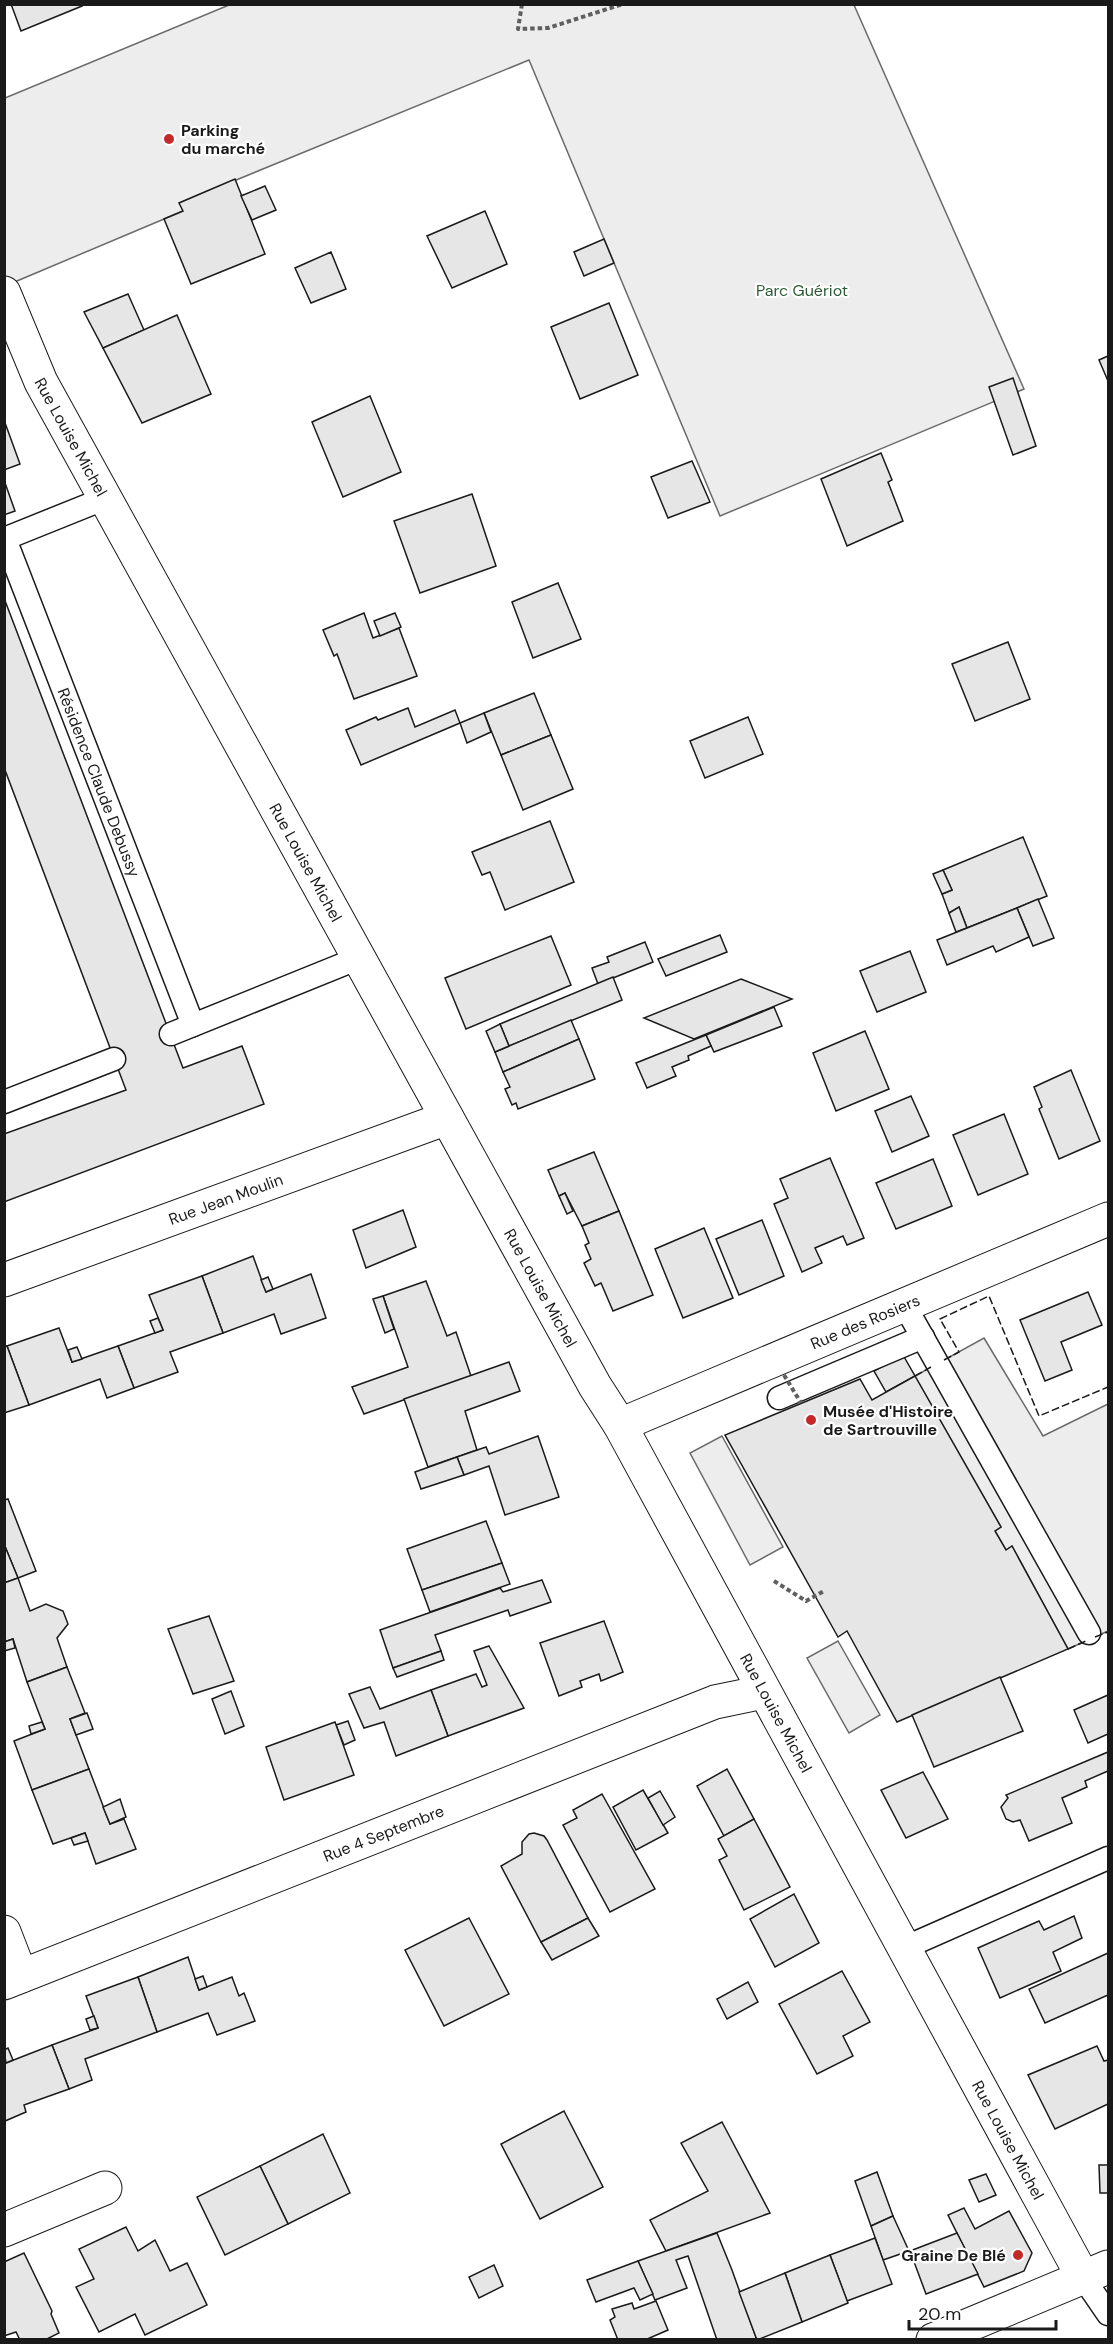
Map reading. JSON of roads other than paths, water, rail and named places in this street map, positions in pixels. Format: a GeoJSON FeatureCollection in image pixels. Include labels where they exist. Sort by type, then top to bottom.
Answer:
{"type":"FeatureCollection","features":[{"type":"Feature","properties":{"kind":"street","name":"Rue Louise Michel"},"geometry":{"type":"LineString","coordinates":[[4,293],[13,339],[41,382],[106,498],[595,1386],[620,1425],[904,1948],[1096,2273]]}},
{"type":"Feature","properties":{"kind":"street","name":"Rue Jean Moulin"},"geometry":{"type":"LineString","coordinates":[[4,1280],[447,1118]]}},
{"type":"Feature","properties":{"kind":"street","name":"Rue des Rosiers"},"geometry":{"type":"LineString","coordinates":[[620,1425],[1108,1219]]}},
{"type":"Feature","properties":{"kind":"street","name":"Rue 4 Septembre"},"geometry":{"type":"LineString","coordinates":[[13,1979],[715,1702],[764,1692]]}},
{"type":"Feature","properties":{"kind":"street"},"geometry":{"type":"LineString","coordinates":[[4,1932],[13,1979]]}},
{"type":"Feature","properties":{"kind":"street"},"geometry":{"type":"LineString","coordinates":[[4,2230],[105,2188]]}},
{"type":"Feature","properties":{"kind":"street"},"geometry":{"type":"LineString","coordinates":[[933,2340],[1096,2273]]}},
{"type":"Feature","properties":{"kind":"lane","name":"Résidence Claude Debussy"},"geometry":{"type":"LineString","coordinates":[[106,498],[5,539],[193,1025]]}},
{"type":"Feature","properties":{"kind":"lane"},"geometry":{"type":"LineString","coordinates":[[171,1034],[359,958]]}},
{"type":"Feature","properties":{"kind":"lane"},"geometry":{"type":"LineString","coordinates":[[4,1102],[114,1059]]}},
{"type":"Feature","properties":{"kind":"lane"},"geometry":{"type":"LineString","coordinates":[[904,1306],[1089,1633]]}},
{"type":"Feature","properties":{"kind":"lane"},"geometry":{"type":"LineString","coordinates":[[779,1398],[923,1337]]}},
{"type":"Feature","properties":{"kind":"lane"},"geometry":{"type":"LineString","coordinates":[[904,1948],[1108,1858]]}},
{"type":"Feature","properties":{"kind":"lane"},"geometry":{"type":"LineString","coordinates":[[1096,2273],[1108,2314]]}},
{"type":"Feature","properties":{"kind":"place","name":"Parking du marché"},"geometry":{"type":"Point","coordinates":[169,139]}},
{"type":"Feature","properties":{"kind":"place","name":"Musée d'Histoire de Sartrouville"},"geometry":{"type":"Point","coordinates":[811,1420]}},
{"type":"Feature","properties":{"kind":"place","name":"Graine De Blé"},"geometry":{"type":"Point","coordinates":[1018,2255]}},
{"type":"Feature","properties":{"kind":"park label","name":"Parc Guériot"},"geometry":{"type":"Point","coordinates":[802,290]}}]}
